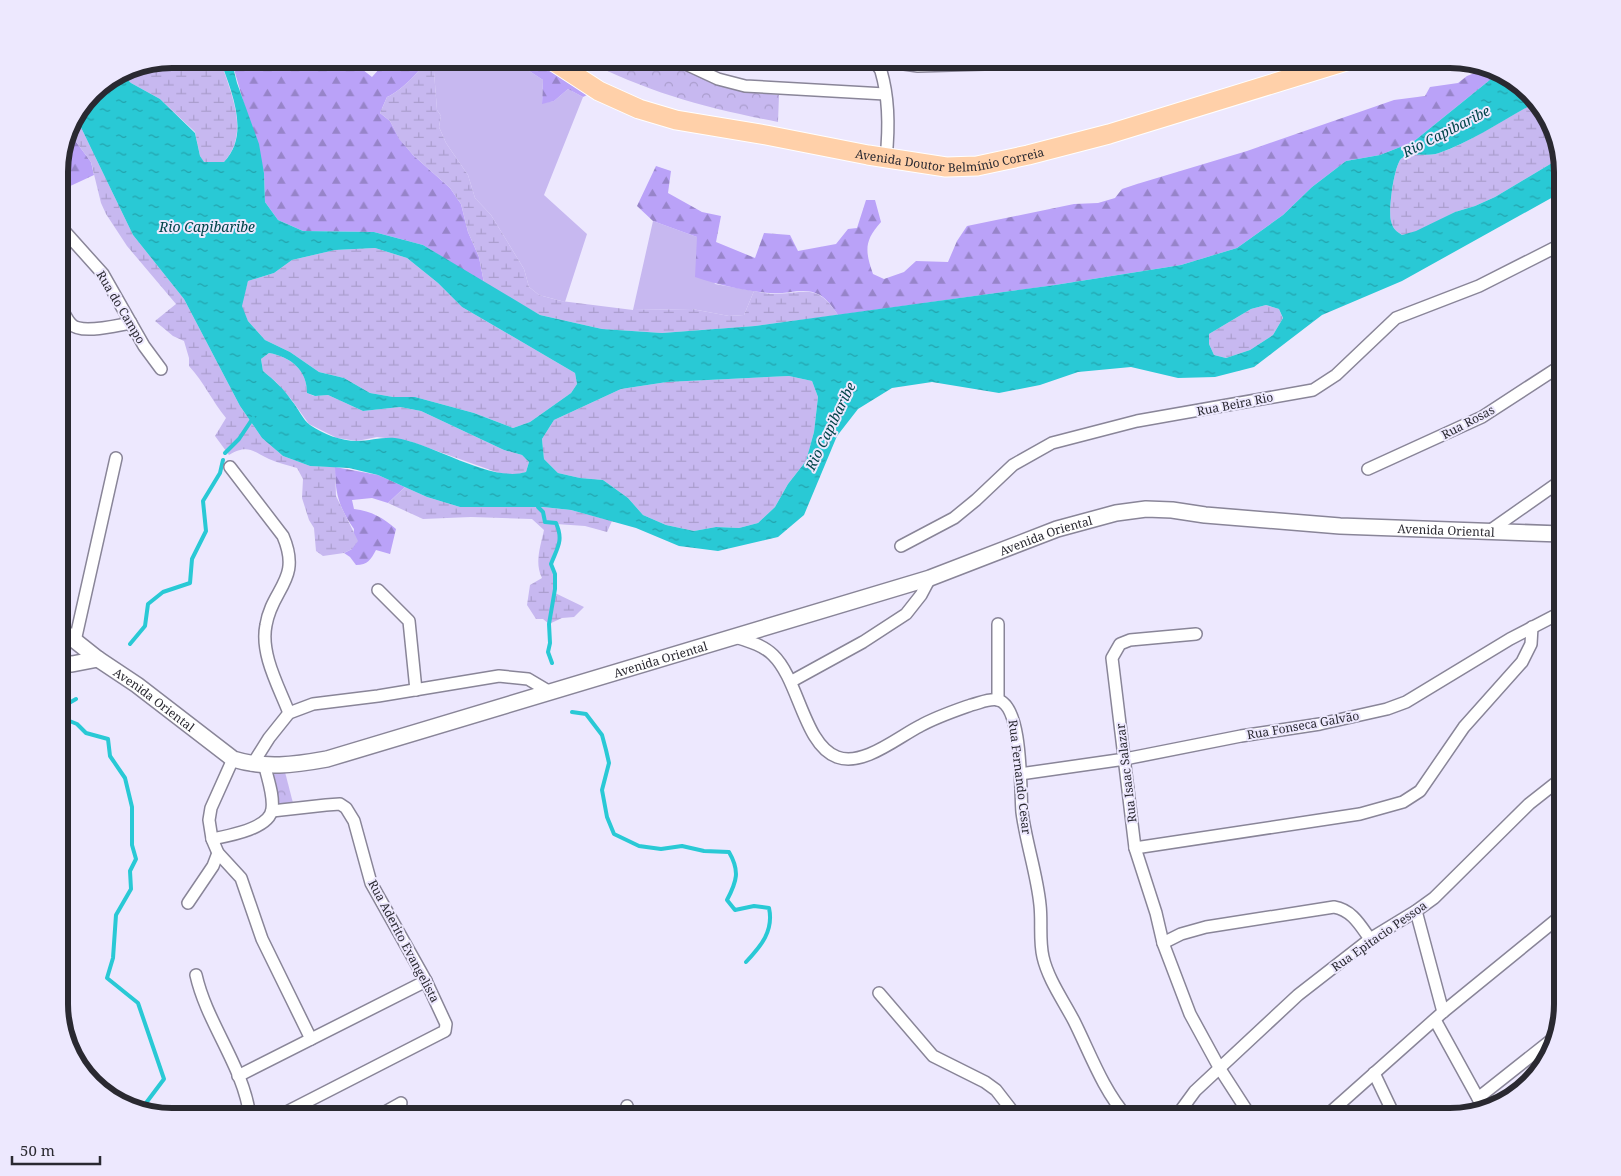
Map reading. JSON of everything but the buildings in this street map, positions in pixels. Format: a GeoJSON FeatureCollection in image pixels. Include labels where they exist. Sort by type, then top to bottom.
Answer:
{"type":"FeatureCollection","features":[{"type":"Feature","properties":{"kind":"main road","name":"Avenida Doutor Belmínio Correia"},"geometry":{"type":"LineString","coordinates":[[564,68],[600,91],[639,109],[676,120],[766,134],[886,158],[946,167],[976,166],[998,162],[1109,134],[1325,68]]}},
{"type":"Feature","properties":{"kind":"street"},"geometry":{"type":"LineString","coordinates":[[694,68],[718,79],[745,86],[884,94]]}},
{"type":"Feature","properties":{"kind":"street"},"geometry":{"type":"LineString","coordinates":[[880,69],[888,127],[886,158]]}},
{"type":"Feature","properties":{"kind":"street","name":"Rua do Campo"},"geometry":{"type":"LineString","coordinates":[[68,236],[103,274],[131,323],[161,369]]}},
{"type":"Feature","properties":{"kind":"street","name":"Rua Beira Rio"},"geometry":{"type":"LineString","coordinates":[[901,546],[960,514],[1013,464],[1052,443],[1137,421],[1313,390],[1336,375],[1396,318],[1479,286],[1554,248]]}},
{"type":"Feature","properties":{"kind":"street"},"geometry":{"type":"LineString","coordinates":[[68,323],[85,329],[131,323]]}},
{"type":"Feature","properties":{"kind":"street","name":"Rua Rosas"},"geometry":{"type":"LineString","coordinates":[[1368,469],[1482,417],[1554,371]]}},
{"type":"Feature","properties":{"kind":"street"},"geometry":{"type":"LineString","coordinates":[[75,641],[116,458]]}},
{"type":"Feature","properties":{"kind":"street"},"geometry":{"type":"LineString","coordinates":[[230,468],[283,536],[288,546],[290,561],[288,574],[266,624],[265,642],[289,713]]}},
{"type":"Feature","properties":{"kind":"street"},"geometry":{"type":"LineString","coordinates":[[1488,532],[1554,486]]}},
{"type":"Feature","properties":{"kind":"street","name":"Avenida Oriental"},"geometry":{"type":"LineString","coordinates":[[68,635],[98,659],[137,685],[232,759],[258,766],[300,764],[327,759],[930,578],[1066,526],[1116,513],[1146,509],[1321,525],[1554,534]]}},
{"type":"Feature","properties":{"kind":"street"},"geometry":{"type":"LineString","coordinates":[[792,681],[863,642],[906,614],[921,595],[930,578]]}},
{"type":"Feature","properties":{"kind":"street"},"geometry":{"type":"LineString","coordinates":[[378,590],[409,621],[416,690]]}},
{"type":"Feature","properties":{"kind":"street","name":"Rua Fonseca Galvão"},"geometry":{"type":"LineString","coordinates":[[1020,774],[1125,759],[1241,736],[1320,724],[1387,709],[1406,702],[1532,627],[1554,616]]}},
{"type":"Feature","properties":{"kind":"street"},"geometry":{"type":"LineString","coordinates":[[734,637],[750,641],[772,654],[792,681],[804,714],[822,746],[837,757],[847,759],[879,750],[920,726],[954,711],[990,700],[998,700],[998,624]]}},
{"type":"Feature","properties":{"kind":"street"},"geometry":{"type":"LineString","coordinates":[[1135,848],[1360,814],[1403,802],[1420,791],[1464,727],[1522,662],[1531,644],[1532,627]]}},
{"type":"Feature","properties":{"kind":"street","name":"Rua Isaac Salazar"},"geometry":{"type":"LineString","coordinates":[[1196,634],[1130,640],[1120,644],[1114,650],[1112,658],[1135,848],[1156,913],[1163,943],[1173,975],[1190,1014],[1220,1069],[1245,1108]]}},
{"type":"Feature","properties":{"kind":"street"},"geometry":{"type":"LineString","coordinates":[[68,664],[98,659]]}},
{"type":"Feature","properties":{"kind":"street"},"geometry":{"type":"LineString","coordinates":[[212,839],[260,825],[269,818],[272,811],[258,766],[274,730],[289,713],[313,704],[416,690],[475,679],[514,676],[528,679],[550,692]]}},
{"type":"Feature","properties":{"kind":"street","name":"Rua Fernando Cesar"},"geometry":{"type":"LineString","coordinates":[[998,700],[1006,705],[1013,718],[1020,774],[1022,812],[1040,905],[1043,958],[1052,980],[1104,1082],[1121,1108]]}},
{"type":"Feature","properties":{"kind":"street"},"geometry":{"type":"LineString","coordinates":[[232,759],[211,808],[209,820],[212,839],[218,853],[241,878],[262,939],[311,1039]]}},
{"type":"Feature","properties":{"kind":"street","name":"Rua Epitacio Pessoa"},"geometry":{"type":"LineString","coordinates":[[1183,1108],[1195,1092],[1277,1013],[1370,939],[1434,898],[1530,804],[1554,784]]}},
{"type":"Feature","properties":{"kind":"street","name":"Rua Aderito Evangelista"},"geometry":{"type":"LineString","coordinates":[[272,811],[326,804],[340,804],[346,808],[354,821],[371,883],[445,1019],[444,1031],[294,1108]]}},
{"type":"Feature","properties":{"kind":"street"},"geometry":{"type":"LineString","coordinates":[[188,903],[213,866],[218,853]]}},
{"type":"Feature","properties":{"kind":"street"},"geometry":{"type":"LineString","coordinates":[[1163,943],[1181,934],[1206,927],[1334,907],[1343,908],[1350,914],[1370,939]]}},
{"type":"Feature","properties":{"kind":"street"},"geometry":{"type":"LineString","coordinates":[[1416,911],[1439,1016],[1481,1103]]}},
{"type":"Feature","properties":{"kind":"street"},"geometry":{"type":"LineString","coordinates":[[1335,1108],[1439,1016],[1554,923]]}},
{"type":"Feature","properties":{"kind":"street"},"geometry":{"type":"LineString","coordinates":[[196,975],[208,1010],[238,1076],[247,1108]]}},
{"type":"Feature","properties":{"kind":"street"},"geometry":{"type":"LineString","coordinates":[[238,1076],[426,981]]}},
{"type":"Feature","properties":{"kind":"street"},"geometry":{"type":"LineString","coordinates":[[879,993],[933,1056],[985,1082],[996,1090],[1010,1108]]}},
{"type":"Feature","properties":{"kind":"street"},"geometry":{"type":"LineString","coordinates":[[1478,1098],[1546,1044]]}},
{"type":"Feature","properties":{"kind":"street"},"geometry":{"type":"LineString","coordinates":[[1374,1073],[1391,1108]]}},
{"type":"Feature","properties":{"kind":"street"},"geometry":{"type":"LineString","coordinates":[[393,1108],[402,1103]]}},
{"type":"Feature","properties":{"kind":"green space"},"geometry":{"type":"Polygon","coordinates":[[[158,68],[223,68],[233,98],[237,125],[232,151],[224,162],[204,163],[200,156],[195,132],[160,99],[126,78],[158,68]]]}},
{"type":"Feature","properties":{"kind":"green space"},"geometry":{"type":"Polygon","coordinates":[[[234,68],[360,68],[372,77],[380,68],[421,68],[398,91],[387,97],[380,113],[390,121],[399,138],[413,155],[450,188],[461,204],[468,232],[479,257],[484,283],[423,245],[374,232],[303,231],[278,220],[265,202],[264,173],[234,68]]]}},
{"type":"Feature","properties":{"kind":"green space"},"geometry":{"type":"Polygon","coordinates":[[[434,68],[525,68],[543,80],[542,103],[554,101],[568,89],[583,97],[544,195],[587,234],[565,302],[539,295],[529,287],[524,269],[491,215],[475,198],[468,175],[446,143],[439,127],[441,116],[437,110],[434,68]]]}},
{"type":"Feature","properties":{"kind":"green space"},"geometry":{"type":"Polygon","coordinates":[[[434,68],[437,110],[441,116],[439,127],[446,143],[468,175],[475,198],[491,215],[524,269],[529,287],[539,295],[561,301],[633,310],[692,309],[729,316],[744,315],[754,291],[773,294],[810,292],[823,298],[838,315],[755,326],[662,333],[602,329],[540,315],[484,283],[479,257],[468,232],[461,204],[450,188],[413,155],[399,139],[390,121],[380,113],[387,97],[410,81],[420,69],[434,68]]]}},
{"type":"Feature","properties":{"kind":"green space"},"geometry":{"type":"Polygon","coordinates":[[[525,68],[549,68],[589,94],[583,97],[568,89],[554,101],[542,104],[543,80],[525,68]]]}},
{"type":"Feature","properties":{"kind":"green space"},"geometry":{"type":"Polygon","coordinates":[[[601,68],[680,68],[709,82],[744,92],[779,95],[778,122],[678,98],[601,68]]]}},
{"type":"Feature","properties":{"kind":"green space"},"geometry":{"type":"Polygon","coordinates":[[[1478,72],[1493,77],[1413,142],[1380,155],[1346,161],[1312,187],[1283,215],[1237,248],[1181,265],[1055,285],[838,315],[825,299],[814,292],[761,292],[713,283],[695,277],[697,237],[653,221],[637,206],[656,166],[671,171],[668,193],[702,212],[721,216],[716,242],[755,258],[764,233],[790,235],[798,251],[836,244],[848,229],[857,228],[866,200],[875,200],[881,222],[871,235],[868,259],[873,274],[884,279],[904,272],[916,261],[948,262],[957,241],[967,226],[1074,204],[1098,203],[1115,198],[1122,189],[1247,151],[1394,100],[1425,96],[1430,87],[1458,83],[1467,76],[1478,72]]]}},
{"type":"Feature","properties":{"kind":"green space"},"geometry":{"type":"Polygon","coordinates":[[[1530,106],[1540,120],[1548,138],[1553,163],[1495,197],[1455,212],[1416,232],[1402,235],[1395,230],[1390,216],[1391,198],[1396,169],[1402,158],[1410,155],[1439,153],[1476,136],[1530,106]]]}},
{"type":"Feature","properties":{"kind":"green space"},"geometry":{"type":"Polygon","coordinates":[[[79,124],[133,235],[184,299],[240,406],[262,438],[283,456],[310,466],[335,467],[336,496],[358,541],[352,549],[344,553],[323,556],[316,551],[314,528],[309,520],[302,498],[303,479],[297,468],[246,449],[229,455],[215,436],[226,418],[189,366],[189,358],[184,341],[173,336],[155,321],[176,304],[127,246],[106,214],[101,203],[91,162],[73,138],[79,124]]]}},
{"type":"Feature","properties":{"kind":"green space"},"geometry":{"type":"Polygon","coordinates":[[[73,138],[91,162],[94,175],[68,187],[68,158],[73,138]]]}},
{"type":"Feature","properties":{"kind":"green space"},"geometry":{"type":"Polygon","coordinates":[[[653,221],[697,237],[715,284],[754,291],[744,315],[729,316],[692,309],[633,310],[653,221]]]}},
{"type":"Feature","properties":{"kind":"green space"},"geometry":{"type":"Polygon","coordinates":[[[375,248],[407,258],[438,283],[462,307],[575,373],[577,384],[571,393],[530,422],[513,428],[474,413],[415,397],[393,397],[370,393],[344,378],[319,372],[290,352],[265,340],[248,321],[241,306],[248,281],[274,273],[292,260],[335,250],[375,248]]]}},
{"type":"Feature","properties":{"kind":"green space"},"geometry":{"type":"Polygon","coordinates":[[[1266,305],[1279,309],[1283,318],[1273,335],[1250,350],[1226,358],[1214,355],[1209,344],[1209,334],[1251,309],[1266,305]]]}},
{"type":"Feature","properties":{"kind":"green space"},"geometry":{"type":"Polygon","coordinates":[[[269,353],[291,361],[301,371],[307,393],[314,396],[328,395],[363,411],[400,407],[421,411],[504,450],[522,455],[529,462],[526,472],[512,476],[496,472],[409,441],[377,437],[357,441],[337,438],[309,424],[291,399],[263,371],[261,359],[269,353]]]}},
{"type":"Feature","properties":{"kind":"green space"},"geometry":{"type":"Polygon","coordinates":[[[789,376],[812,381],[818,397],[814,432],[806,461],[788,484],[775,507],[758,523],[739,528],[716,527],[694,531],[666,525],[643,515],[628,498],[603,480],[580,478],[558,473],[544,459],[542,439],[554,420],[621,389],[667,382],[789,376]]]}},
{"type":"Feature","properties":{"kind":"green space"},"geometry":{"type":"Polygon","coordinates":[[[335,467],[378,475],[405,487],[388,503],[372,498],[352,500],[354,509],[366,511],[377,516],[396,529],[390,554],[376,550],[369,561],[356,565],[344,553],[352,549],[354,529],[339,500],[335,467]]]}},
{"type":"Feature","properties":{"kind":"green space"},"geometry":{"type":"Polygon","coordinates":[[[405,487],[427,497],[460,507],[543,507],[571,510],[612,521],[607,532],[585,526],[556,524],[559,530],[560,541],[551,564],[555,574],[555,593],[584,607],[574,617],[562,618],[549,624],[543,619],[536,619],[527,605],[530,585],[542,578],[538,560],[544,530],[532,519],[471,517],[423,519],[388,503],[405,487]]]}},
{"type":"Feature","properties":{"kind":"green space"},"geometry":{"type":"Polygon","coordinates":[[[285,772],[293,803],[286,805],[277,803],[271,773],[285,772]]]}},
{"type":"Feature","properties":{"kind":"water","name":"Rio Capibaribe"},"geometry":{"type":"Polygon","coordinates":[[[223,68],[233,68],[259,144],[264,173],[265,202],[278,220],[303,231],[374,232],[423,245],[540,315],[602,329],[662,333],[755,326],[1055,285],[1181,265],[1237,248],[1283,215],[1312,187],[1346,161],[1380,155],[1413,142],[1493,77],[1513,89],[1530,106],[1476,137],[1451,148],[1435,154],[1410,155],[1402,158],[1396,169],[1391,198],[1390,216],[1394,228],[1402,235],[1416,231],[1455,212],[1495,197],[1553,163],[1554,196],[1402,281],[1322,315],[1254,367],[1215,377],[1178,378],[1131,367],[1078,372],[1040,385],[999,393],[932,382],[892,388],[858,409],[837,436],[804,515],[778,537],[718,551],[679,546],[636,528],[571,510],[543,507],[460,507],[427,497],[378,475],[349,468],[310,466],[283,456],[262,438],[240,406],[184,299],[133,235],[79,124],[89,108],[103,93],[126,78],[160,99],[195,133],[200,156],[204,162],[224,162],[232,151],[238,126],[233,98],[223,68]],[[375,248],[335,250],[292,260],[274,273],[248,281],[242,306],[248,321],[265,340],[290,352],[319,372],[344,378],[370,393],[393,397],[415,397],[474,413],[513,428],[530,422],[571,393],[577,384],[575,373],[462,307],[438,283],[407,258],[375,248]],[[1266,305],[1251,309],[1209,334],[1209,344],[1214,355],[1226,358],[1250,350],[1273,335],[1283,318],[1279,309],[1266,305]],[[269,353],[261,359],[263,371],[286,393],[310,425],[326,434],[351,441],[395,438],[410,441],[461,461],[496,472],[512,474],[526,472],[529,462],[522,455],[504,450],[421,411],[400,407],[363,411],[328,395],[315,396],[307,393],[301,371],[291,361],[269,353]],[[789,376],[667,382],[621,389],[554,420],[542,439],[544,459],[558,473],[580,478],[603,480],[628,498],[643,515],[666,525],[694,531],[716,527],[739,528],[758,523],[775,507],[788,484],[806,461],[814,432],[818,397],[812,381],[789,376]]]}},
{"type":"Feature","properties":{"kind":"waterway"},"geometry":{"type":"LineString","coordinates":[[225,453],[239,439],[253,418]]}},
{"type":"Feature","properties":{"kind":"waterway"},"geometry":{"type":"LineString","coordinates":[[130,644],[145,626],[148,604],[163,592],[190,583],[192,559],[206,531],[203,501],[220,473],[223,460]]}},
{"type":"Feature","properties":{"kind":"waterway"},"geometry":{"type":"LineString","coordinates":[[538,502],[538,507],[543,512],[545,522],[556,523],[560,540],[551,564],[555,574],[555,589],[549,624],[550,643],[548,652],[552,663]]}},
{"type":"Feature","properties":{"kind":"waterway"},"geometry":{"type":"LineString","coordinates":[[68,704],[76,699]]}},
{"type":"Feature","properties":{"kind":"waterway"},"geometry":{"type":"LineString","coordinates":[[572,712],[586,714],[602,735],[609,763],[602,790],[607,817],[614,834],[639,846],[661,849],[682,846],[704,851],[729,852],[735,865],[736,876],[727,900],[735,910],[754,906],[769,908],[770,924],[768,931],[757,950],[746,962]]}},
{"type":"Feature","properties":{"kind":"waterway"},"geometry":{"type":"LineString","coordinates":[[68,720],[77,724],[86,733],[108,739],[110,756],[125,778],[132,807],[132,845],[136,859],[130,871],[131,889],[116,915],[113,958],[107,978],[138,1003],[164,1079],[145,1105]]}}]}
